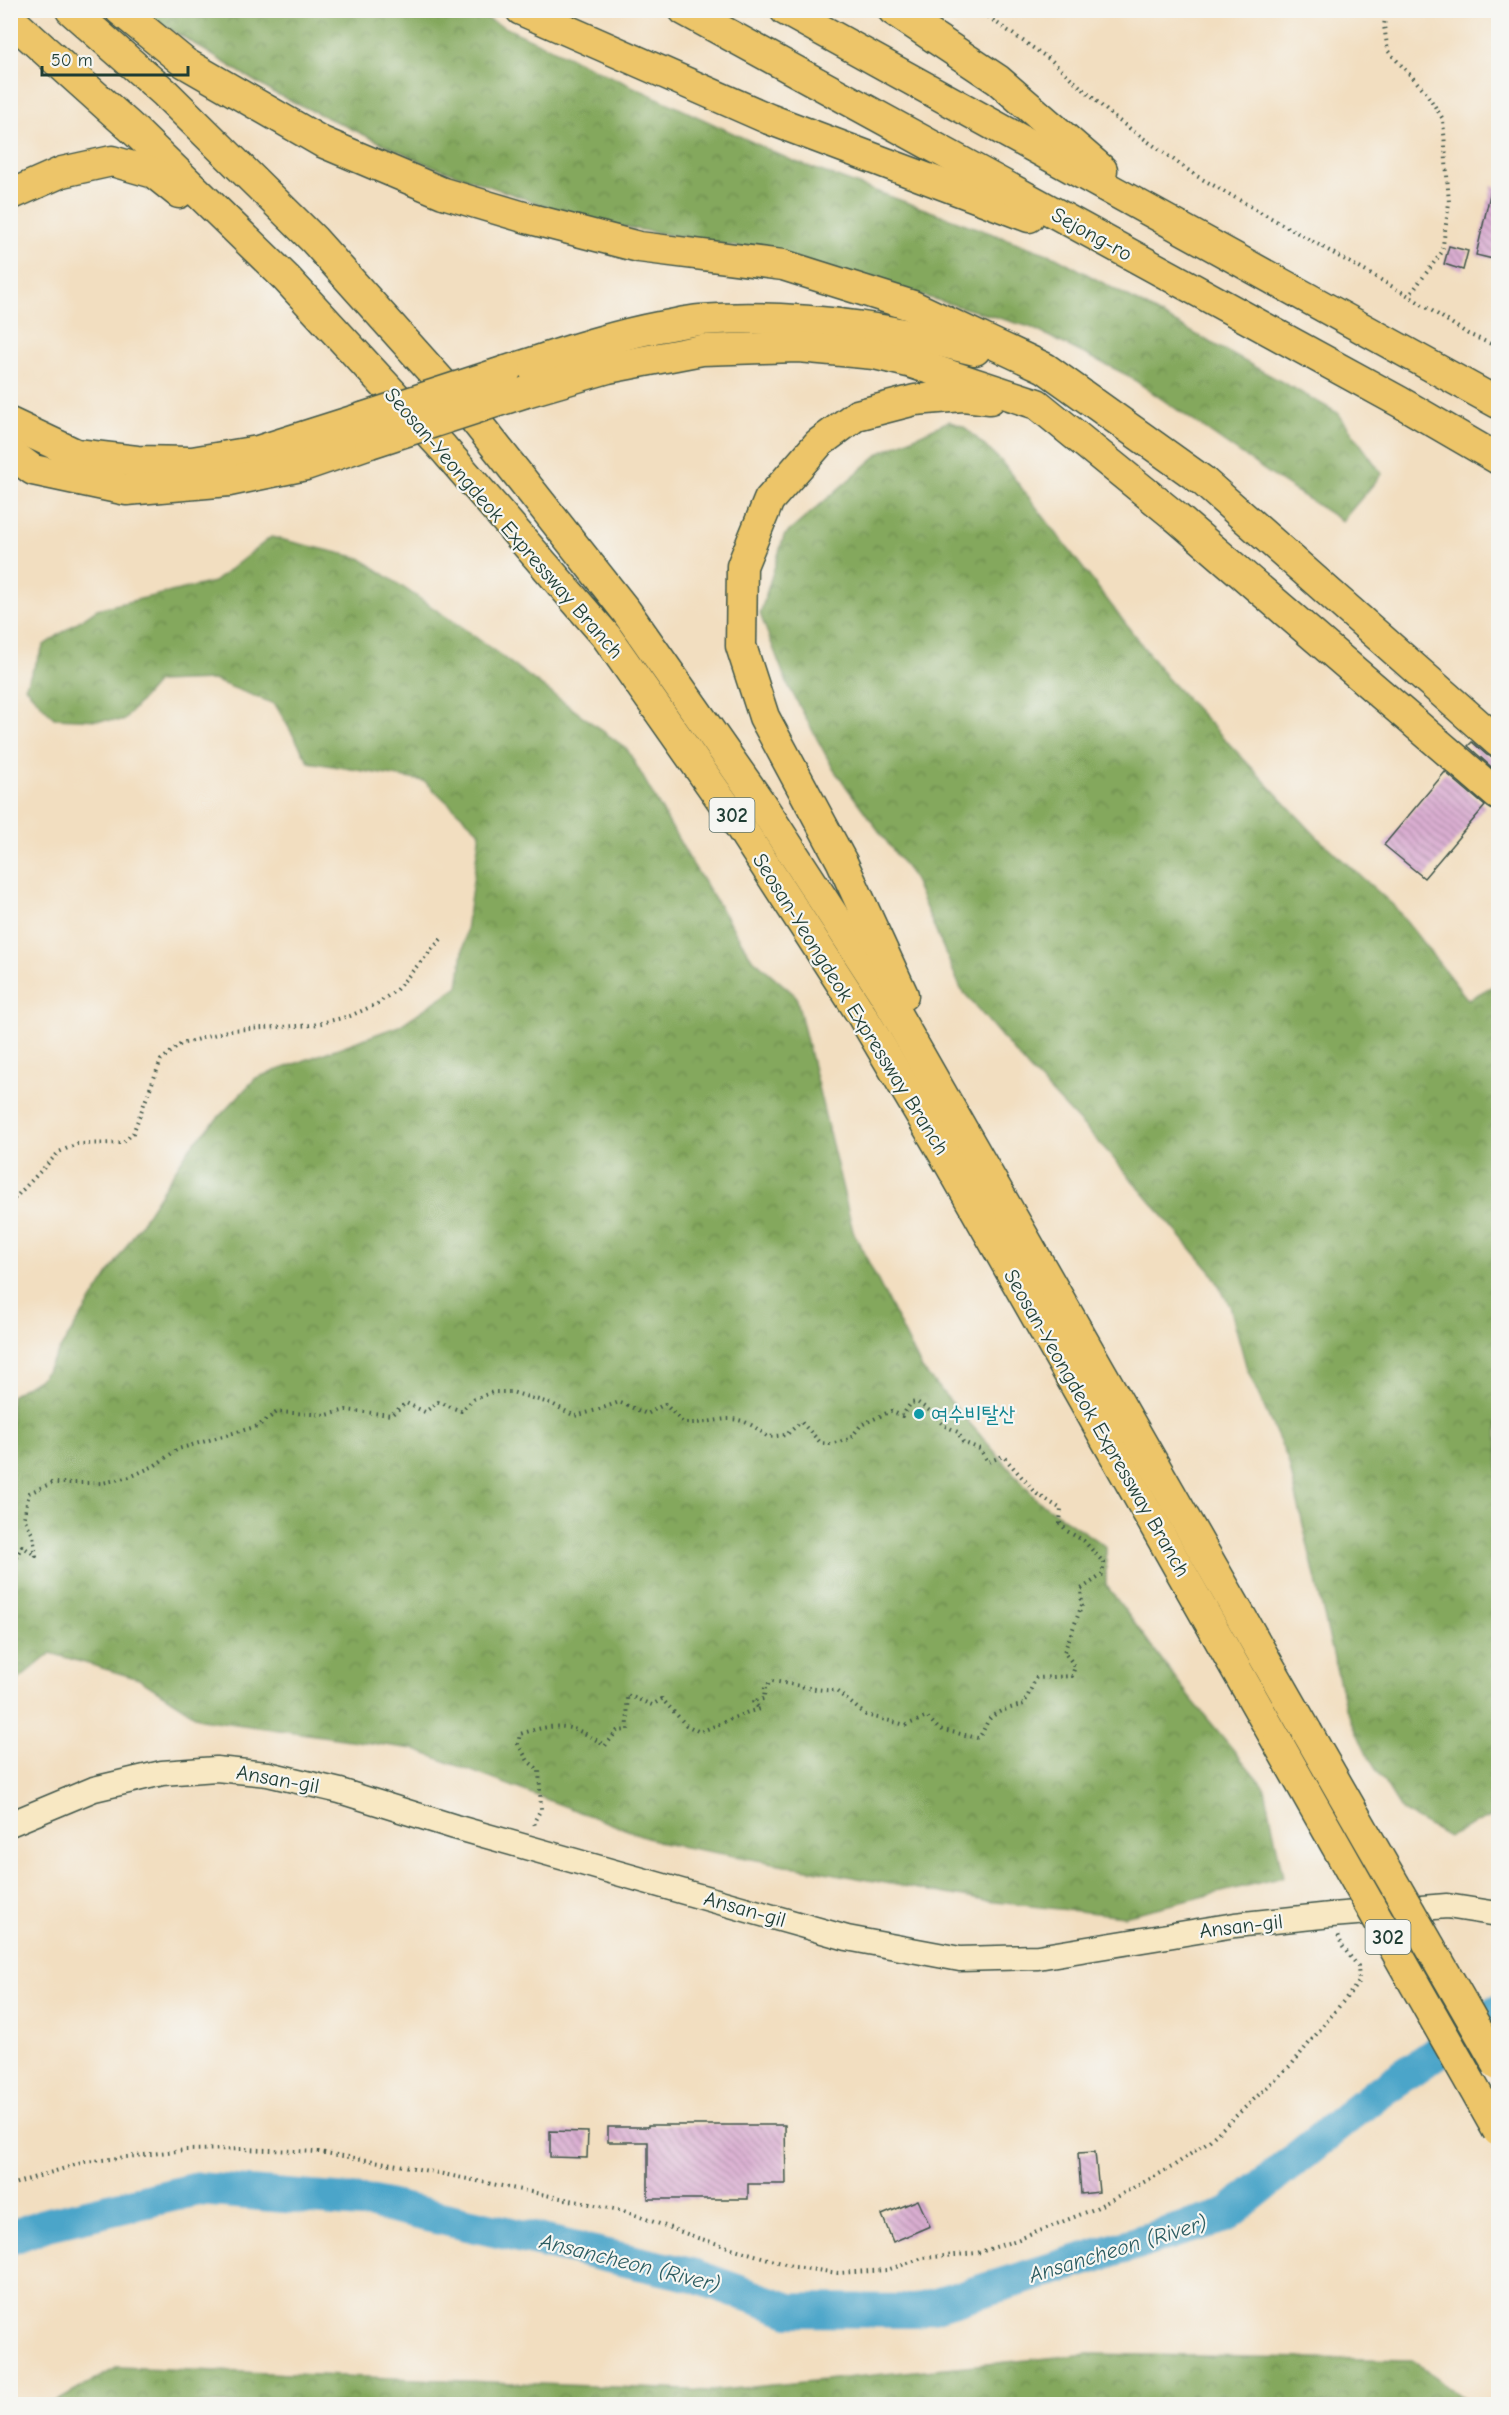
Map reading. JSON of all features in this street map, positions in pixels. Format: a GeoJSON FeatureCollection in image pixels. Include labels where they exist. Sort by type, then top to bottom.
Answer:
{"type":"FeatureCollection","features":[{"type":"Feature","properties":{"kind":"highway","name":"Seosan-Yeongdeok Expressway Branch"},"geometry":{"type":"LineString","coordinates":[[71,10],[165,93],[314,240],[470,414],[626,611],[759,801],[887,998],[1498,2065]]}},
{"type":"Feature","properties":{"kind":"highway"},"geometry":{"type":"LineString","coordinates":[[120,10],[185,63],[322,142],[443,193],[639,247],[783,265],[913,306],[1045,368],[1203,481],[1498,742]]}},
{"type":"Feature","properties":{"kind":"highway"},"geometry":{"type":"LineString","coordinates":[[521,10],[769,119],[1134,257]]}},
{"type":"Feature","properties":{"kind":"highway","name":"Sejong-ro"},"geometry":{"type":"LineString","coordinates":[[684,10],[1400,402],[1498,459]]}},
{"type":"Feature","properties":{"kind":"highway"},"geometry":{"type":"LineString","coordinates":[[785,10],[1498,403]]}},
{"type":"Feature","properties":{"kind":"highway"},"geometry":{"type":"LineString","coordinates":[[893,10],[998,80],[1147,209]]}},
{"type":"Feature","properties":{"kind":"highway","name":"Seosan-Yeongdeok Expressway Branch"},"geometry":{"type":"LineString","coordinates":[[10,19],[137,133],[286,278],[443,448],[606,636],[737,822],[863,1017],[951,1166],[1498,2131]]}},
{"type":"Feature","properties":{"kind":"highway"},"geometry":{"type":"LineString","coordinates":[[10,195],[62,172],[112,161],[154,173],[286,278]]}},
{"type":"Feature","properties":{"kind":"highway"},"geometry":{"type":"LineString","coordinates":[[10,423],[76,454],[137,461],[192,462],[366,431],[516,381],[617,335],[698,320],[775,318],[847,324],[927,338],[1045,368]]}},
{"type":"Feature","properties":{"kind":"highway"},"geometry":{"type":"LineString","coordinates":[[516,381],[608,368],[702,350],[799,347],[874,354],[912,363],[1037,404],[1176,517],[1498,795]]}},
{"type":"Feature","properties":{"kind":"highway"},"geometry":{"type":"LineString","coordinates":[[973,1147],[842,862],[764,717],[741,646],[742,566],[769,500],[819,443],[856,415],[915,400],[963,396],[1037,404]]}},
{"type":"Feature","properties":{"kind":"highway"},"geometry":{"type":"LineString","coordinates":[[10,453],[33,470],[127,490],[229,481],[306,465],[366,431]]}},
{"type":"Feature","properties":{"kind":"street","name":"Ansan-gil"},"geometry":{"type":"LineString","coordinates":[[10,1824],[94,1789],[162,1773],[216,1769],[268,1774],[340,1791],[848,1938],[960,1959],[1038,1957],[1223,1927],[1331,1915],[1447,1906],[1498,1914]]}},
{"type":"Feature","properties":{"kind":"path"},"geometry":{"type":"LineString","coordinates":[[978,10],[1052,62],[1115,118],[1195,175],[1409,296],[1468,334],[1498,347]]}},
{"type":"Feature","properties":{"kind":"path"},"geometry":{"type":"LineString","coordinates":[[1386,10],[1384,26],[1388,51],[1425,91],[1443,118],[1449,203],[1442,252],[1409,296]]}},
{"type":"Feature","properties":{"kind":"path"},"geometry":{"type":"LineString","coordinates":[[10,1203],[59,1152],[77,1144],[123,1143],[133,1133],[161,1060],[181,1044],[231,1030],[313,1025],[350,1016],[377,1004],[396,990],[442,938]]}},
{"type":"Feature","properties":{"kind":"path"},"geometry":{"type":"LineString","coordinates":[[10,1568],[22,1546],[36,1556],[33,1535],[24,1518],[29,1493],[52,1484],[102,1483],[130,1477],[154,1466],[178,1449],[258,1426],[277,1412],[327,1415],[346,1410],[391,1415],[406,1404],[425,1412],[438,1402],[461,1411],[474,1399],[493,1392],[512,1392],[552,1404],[575,1416],[619,1402],[647,1414],[665,1404],[683,1423],[733,1418],[753,1425],[768,1437],[786,1435],[801,1422],[821,1443],[830,1444],[850,1439],[861,1425],[891,1411],[902,1416],[911,1403],[917,1402],[934,1414],[943,1425],[958,1432],[963,1442],[980,1449],[988,1462],[1003,1456],[1037,1494],[1061,1509],[1060,1523],[1067,1532],[1084,1541],[1104,1563],[1102,1575],[1081,1589],[1082,1605],[1064,1652],[1076,1666],[1072,1676],[1036,1678],[1024,1704],[998,1713],[989,1719],[983,1733],[978,1738],[939,1729],[927,1717],[906,1725],[866,1716],[835,1689],[825,1691],[772,1681],[765,1688],[764,1699],[752,1701],[760,1709],[700,1732],[686,1725],[662,1699],[652,1705],[627,1695],[628,1730],[617,1731],[605,1746],[590,1735],[570,1726],[542,1727],[520,1734],[518,1743],[528,1761],[539,1770],[542,1809],[534,1822],[545,1852]]}},
{"type":"Feature","properties":{"kind":"path"},"geometry":{"type":"LineString","coordinates":[[10,1631],[15,1635],[10,1640]]}},
{"type":"Feature","properties":{"kind":"path"},"geometry":{"type":"LineString","coordinates":[[10,2186],[85,2162],[185,2150],[243,2149],[320,2152],[404,2166],[624,2211],[698,2238],[795,2267],[838,2273],[886,2270],[922,2258],[977,2253],[1094,2209],[1172,2167],[1209,2141],[1292,2064],[1359,1982],[1358,1966],[1342,1946],[1331,1915]]}},
{"type":"Feature","properties":{"kind":"green space"},"geometry":{"type":"Polygon","coordinates":[[[141,11],[470,11],[793,161],[1056,257],[1338,413],[1382,474],[1342,521],[1127,375],[1030,327],[778,254],[585,220],[427,164],[272,92],[141,11]]]}},
{"type":"Feature","properties":{"kind":"green space"},"geometry":{"type":"Polygon","coordinates":[[[949,421],[964,427],[1001,461],[1167,678],[1320,840],[1394,906],[1468,1000],[1498,983],[1498,1810],[1490,1817],[1448,1837],[1402,1811],[1367,1755],[1345,1706],[1288,1460],[1247,1369],[1230,1306],[1212,1273],[1108,1152],[1029,1069],[961,989],[912,876],[834,770],[787,683],[760,614],[784,536],[880,453],[949,421]]]}},
{"type":"Feature","properties":{"kind":"green space"},"geometry":{"type":"Polygon","coordinates":[[[271,537],[360,558],[470,633],[627,749],[693,865],[751,957],[796,996],[853,1231],[922,1369],[1037,1500],[1106,1547],[1106,1585],[1188,1695],[1265,1788],[1283,1877],[1124,1916],[986,1901],[662,1843],[413,1749],[201,1719],[139,1679],[51,1653],[11,1686],[11,1396],[43,1376],[190,1147],[256,1078],[399,1026],[458,986],[480,832],[424,781],[309,762],[275,704],[213,680],[157,682],[123,721],[54,718],[25,687],[44,645],[97,609],[214,582],[271,537]]]}},
{"type":"Feature","properties":{"kind":"green space"},"geometry":{"type":"Polygon","coordinates":[[[1089,2354],[1413,2360],[1470,2404],[52,2404],[118,2367],[712,2391],[1089,2354]]]}},
{"type":"Feature","properties":{"kind":"building"},"geometry":{"type":"Polygon","coordinates":[[[1492,186],[1498,187],[1498,235],[1493,259],[1476,255],[1492,186]]]}},
{"type":"Feature","properties":{"kind":"building"},"geometry":{"type":"Polygon","coordinates":[[[1449,246],[1468,251],[1463,270],[1444,264],[1449,246]]]}},
{"type":"Feature","properties":{"kind":"building"},"geometry":{"type":"Polygon","coordinates":[[[1472,742],[1487,755],[1498,759],[1498,773],[1468,746],[1472,742]]]}},
{"type":"Feature","properties":{"kind":"building"},"geometry":{"type":"Polygon","coordinates":[[[1445,772],[1485,806],[1424,878],[1384,845],[1445,772]]]}},
{"type":"Feature","properties":{"kind":"building"},"geometry":{"type":"Polygon","coordinates":[[[648,2125],[785,2125],[786,2184],[748,2184],[748,2199],[648,2199],[648,2142],[608,2142],[608,2127],[648,2127],[648,2125]]]}},
{"type":"Feature","properties":{"kind":"building"},"geometry":{"type":"Polygon","coordinates":[[[550,2131],[588,2132],[587,2158],[550,2157],[550,2131]]]}},
{"type":"Feature","properties":{"kind":"building"},"geometry":{"type":"Polygon","coordinates":[[[1095,2152],[1099,2192],[1081,2194],[1078,2153],[1095,2152]]]}},
{"type":"Feature","properties":{"kind":"building"},"geometry":{"type":"Polygon","coordinates":[[[918,2200],[930,2226],[893,2242],[882,2215],[918,2200]]]}},
{"type":"Feature","properties":{"kind":"waterway","name":"Ansancheon (River)"},"geometry":{"type":"LineString","coordinates":[[10,2238],[44,2225],[198,2189],[374,2203],[692,2275],[790,2310],[916,2311],[1225,2216],[1375,2095],[1498,2011]]}},
{"type":"Feature","properties":{"kind":"place","name":"여수비탈산"},"geometry":{"type":"Point","coordinates":[919,1414]}}]}
